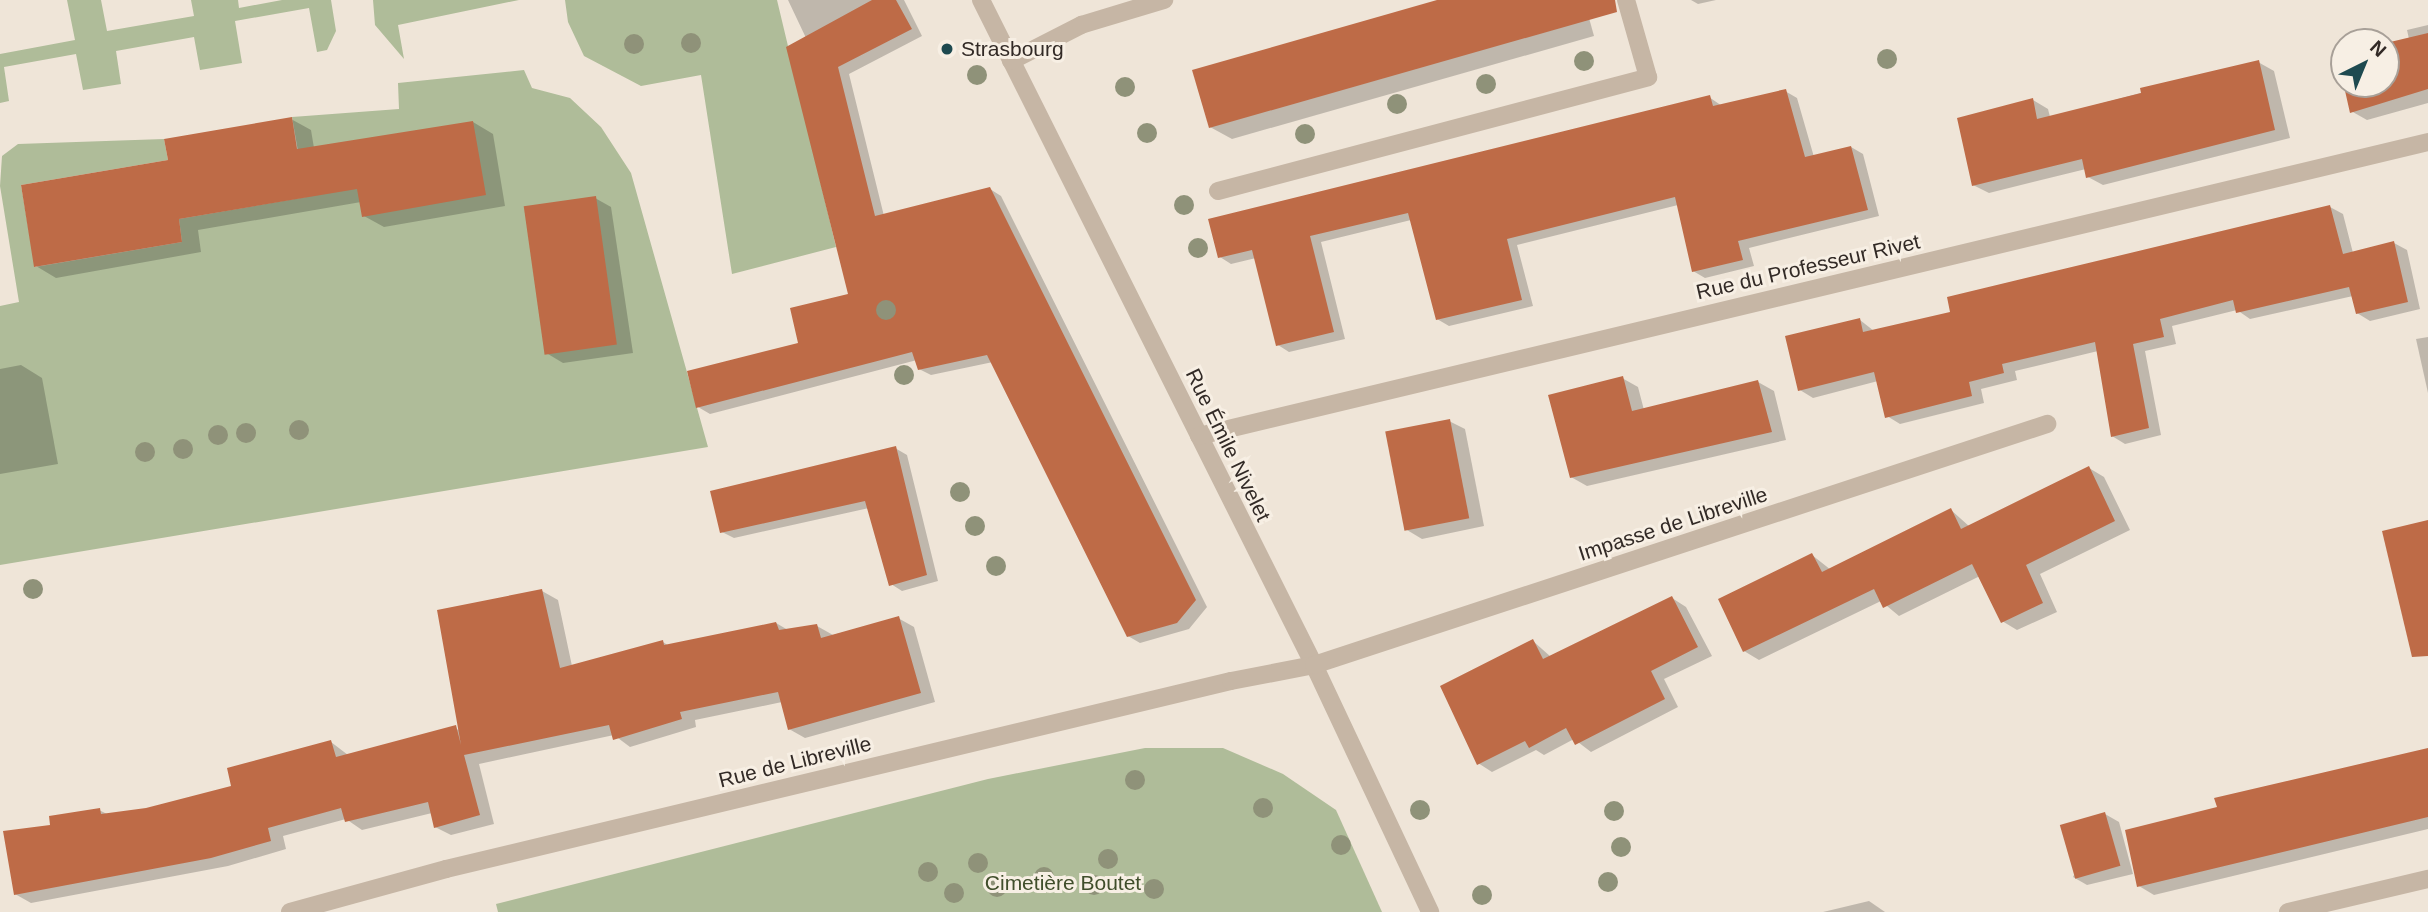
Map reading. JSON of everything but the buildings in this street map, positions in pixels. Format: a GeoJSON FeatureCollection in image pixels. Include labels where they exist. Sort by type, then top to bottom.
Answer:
{"type":"FeatureCollection","features":[{"type":"Feature","properties":{"kind":"street","name":"Rue Émile Nivelet"},"geometry":{"type":"LineString","coordinates":[[981,0],[1314,665],[1430,912]]}},
{"type":"Feature","properties":{"kind":"street"},"geometry":{"type":"LineString","coordinates":[[1011,61],[1081,25],[1164,0]]}},
{"type":"Feature","properties":{"kind":"street"},"geometry":{"type":"LineString","coordinates":[[1218,191],[1648,77],[1626,0]]}},
{"type":"Feature","properties":{"kind":"street","name":"Rue du Professeur Rivet"},"geometry":{"type":"LineString","coordinates":[[1199,436],[2428,142]]}},
{"type":"Feature","properties":{"kind":"street","name":"Impasse de Libreville"},"geometry":{"type":"LineString","coordinates":[[1314,665],[2047,424]]}},
{"type":"Feature","properties":{"kind":"street","name":"Rue de Libreville"},"geometry":{"type":"LineString","coordinates":[[290,912],[446,869],[1231,681],[1314,665]]}},
{"type":"Feature","properties":{"kind":"street"},"geometry":{"type":"LineString","coordinates":[[2288,912],[2428,879]]}},
{"type":"Feature","properties":{"kind":"green space"},"geometry":{"type":"Polygon","coordinates":[[[67,0],[101,0],[107,31],[194,16],[191,0],[238,0],[239,8],[282,0],[331,0],[336,31],[327,50],[317,52],[309,8],[235,21],[242,63],[200,70],[194,37],[116,51],[121,84],[83,90],[76,54],[4,67],[9,101],[0,103],[0,54],[75,40],[67,0]]]}},
{"type":"Feature","properties":{"kind":"green space"},"geometry":{"type":"Polygon","coordinates":[[[373,0],[519,0],[398,25],[404,59],[375,25],[373,0]]]}},
{"type":"Feature","properties":{"kind":"green space"},"geometry":{"type":"Polygon","coordinates":[[[565,0],[777,0],[836,247],[732,274],[701,75],[641,86],[584,56],[568,22],[565,0]]]}},
{"type":"Feature","properties":{"kind":"green space"},"geometry":{"type":"Polygon","coordinates":[[[524,70],[532,88],[570,98],[601,127],[631,173],[708,447],[0,565],[0,306],[19,302],[0,186],[2,156],[18,144],[164,139],[168,160],[21,185],[35,267],[182,242],[179,219],[306,197],[292,117],[399,109],[398,83],[524,70]]]}},
{"type":"Feature","properties":{"kind":"green space","name":"Cimetière Boutet"},"geometry":{"type":"Polygon","coordinates":[[[1145,748],[1223,748],[1283,774],[1336,810],[1382,912],[498,912],[496,904],[988,779],[1145,748]]]}},
{"type":"Feature","properties":{"kind":"place","name":"Strasbourg"},"geometry":{"type":"Point","coordinates":[947,49]}}]}
